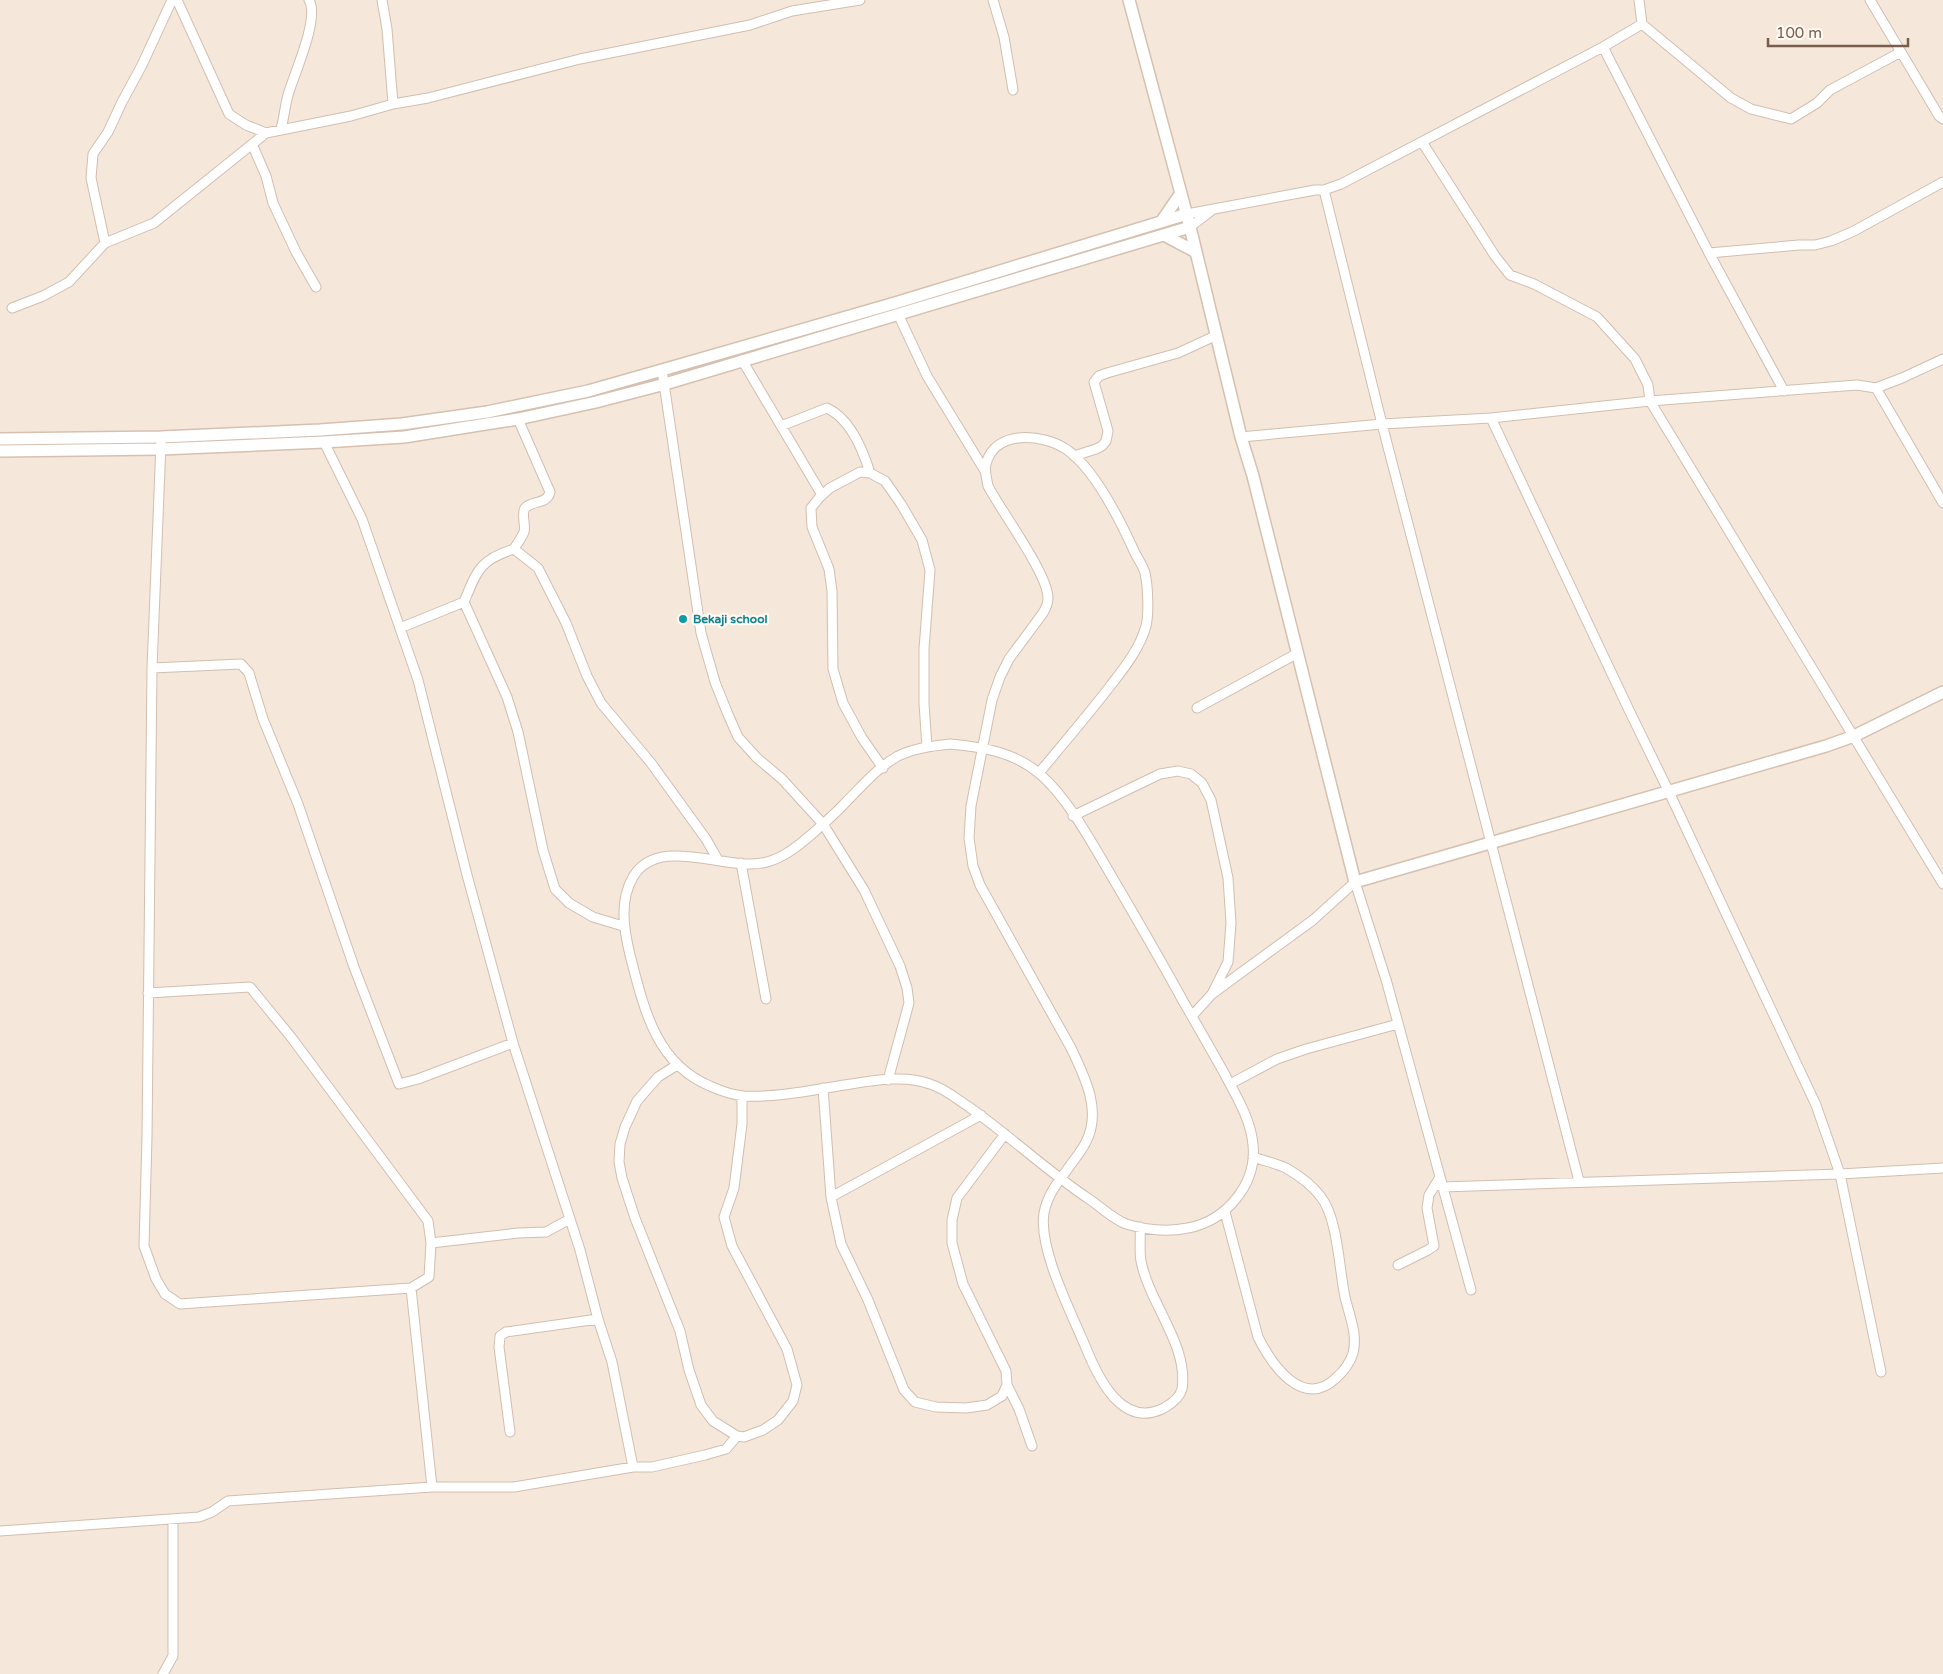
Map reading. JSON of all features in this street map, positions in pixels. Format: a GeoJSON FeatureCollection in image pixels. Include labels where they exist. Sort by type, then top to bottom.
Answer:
{"type":"FeatureCollection","features":[{"type":"Feature","properties":{"kind":"main road"},"geometry":{"type":"LineString","coordinates":[[1129,0],[1218,335],[1241,436],[1355,882],[1670,792],[1854,736],[1943,692]]}},
{"type":"Feature","properties":{"kind":"main road"},"geometry":{"type":"LineString","coordinates":[[1161,222],[1181,193]]}},
{"type":"Feature","properties":{"kind":"main road"},"geometry":{"type":"LineString","coordinates":[[0,451],[161,449],[324,442],[404,437],[518,419],[596,402],[665,384],[898,314],[962,289],[1186,214]]}},
{"type":"Feature","properties":{"kind":"main road"},"geometry":{"type":"LineString","coordinates":[[0,439],[160,437],[320,430],[402,424],[496,410],[588,391],[1190,227]]}},
{"type":"Feature","properties":{"kind":"main road"},"geometry":{"type":"LineString","coordinates":[[1164,235],[1196,252]]}},
{"type":"Feature","properties":{"kind":"main road"},"geometry":{"type":"LineString","coordinates":[[0,458],[13,451]]}},
{"type":"Feature","properties":{"kind":"street"},"geometry":{"type":"LineString","coordinates":[[105,244],[91,178],[93,154],[108,132],[172,0]]}},
{"type":"Feature","properties":{"kind":"street"},"geometry":{"type":"LineString","coordinates":[[177,0],[229,114],[246,125],[266,133]]}},
{"type":"Feature","properties":{"kind":"street"},"geometry":{"type":"LineString","coordinates":[[281,129],[288,95],[304,49],[313,13],[309,0]]}},
{"type":"Feature","properties":{"kind":"street"},"geometry":{"type":"LineString","coordinates":[[382,0],[387,29],[394,104]]}},
{"type":"Feature","properties":{"kind":"street"},"geometry":{"type":"LineString","coordinates":[[12,308],[43,296],[70,282],[105,244],[154,223],[266,133],[428,98],[580,59],[750,25],[792,11],[860,0]]}},
{"type":"Feature","properties":{"kind":"street"},"geometry":{"type":"LineString","coordinates":[[993,0],[1004,37],[1014,90]]}},
{"type":"Feature","properties":{"kind":"street"},"geometry":{"type":"LineString","coordinates":[[1639,0],[1642,24],[1731,98],[1751,109],[1791,119],[1817,103],[1830,90],[1901,52]]}},
{"type":"Feature","properties":{"kind":"street"},"geometry":{"type":"LineString","coordinates":[[1870,0],[1939,116],[1943,119]]}},
{"type":"Feature","properties":{"kind":"street"},"geometry":{"type":"LineString","coordinates":[[1186,214],[1324,190],[1342,184],[1603,48],[1642,24]]}},
{"type":"Feature","properties":{"kind":"street"},"geometry":{"type":"LineString","coordinates":[[1603,48],[1709,253],[1784,392]]}},
{"type":"Feature","properties":{"kind":"street"},"geometry":{"type":"LineString","coordinates":[[1422,142],[1495,256],[1510,275],[1534,284],[1597,317],[1635,359],[1648,385],[1650,401],[1943,884]]}},
{"type":"Feature","properties":{"kind":"street"},"geometry":{"type":"LineString","coordinates":[[252,144],[266,176],[273,203],[296,252],[316,287]]}},
{"type":"Feature","properties":{"kind":"street"},"geometry":{"type":"LineString","coordinates":[[1709,253],[1799,245],[1815,246],[1854,231],[1943,182]]}},
{"type":"Feature","properties":{"kind":"street"},"geometry":{"type":"LineString","coordinates":[[1324,190],[1490,844],[1579,1181]]}},
{"type":"Feature","properties":{"kind":"street"},"geometry":{"type":"LineString","coordinates":[[1190,227],[1213,210]]}},
{"type":"Feature","properties":{"kind":"street"},"geometry":{"type":"LineString","coordinates":[[898,314],[927,376],[985,472],[988,486],[1038,568],[1048,596],[1044,612],[1009,659],[992,700],[970,806],[969,838],[973,866],[980,885],[1071,1048],[1083,1073],[1090,1094],[1091,1130],[1086,1142],[1049,1196],[1044,1214],[1044,1236],[1050,1259],[1090,1359],[1104,1386],[1114,1398],[1136,1413],[1152,1414],[1170,1405],[1181,1392],[1183,1372],[1171,1334],[1155,1301],[1141,1261],[1140,1227]]}},
{"type":"Feature","properties":{"kind":"street"},"geometry":{"type":"LineString","coordinates":[[1074,456],[1096,449],[1106,441],[1108,431],[1094,382],[1096,379],[1107,373],[1178,353],[1218,335]]}},
{"type":"Feature","properties":{"kind":"street"},"geometry":{"type":"LineString","coordinates":[[1241,436],[1382,424],[1490,418],[1650,401],[1856,385],[1876,388],[1943,359]]}},
{"type":"Feature","properties":{"kind":"street"},"geometry":{"type":"LineString","coordinates":[[742,360],[822,495]]}},
{"type":"Feature","properties":{"kind":"street"},"geometry":{"type":"LineString","coordinates":[[662,370],[701,633],[716,682],[738,737],[757,758],[782,779],[823,824],[864,890],[900,966],[907,988],[909,1003],[888,1080]]}},
{"type":"Feature","properties":{"kind":"street"},"geometry":{"type":"LineString","coordinates":[[1876,388],[1943,503]]}},
{"type":"Feature","properties":{"kind":"street"},"geometry":{"type":"LineString","coordinates":[[781,426],[827,408],[842,418],[858,442],[870,473]]}},
{"type":"Feature","properties":{"kind":"street"},"geometry":{"type":"LineString","coordinates":[[1490,418],[1624,700],[1670,792],[1816,1104],[1840,1174],[1880,1372]]}},
{"type":"Feature","properties":{"kind":"street"},"geometry":{"type":"LineString","coordinates":[[518,419],[550,492],[549,496],[545,500],[526,507],[524,511],[524,532],[514,549],[500,553],[483,564],[473,578],[464,602],[506,697],[518,732],[543,850],[555,888],[569,903],[593,917],[623,926]]}},
{"type":"Feature","properties":{"kind":"street"},"geometry":{"type":"LineString","coordinates":[[148,994],[250,986],[291,1037],[404,1187],[428,1222],[431,1243],[429,1277],[411,1288],[180,1304],[164,1294],[144,1246],[152,668],[160,437]]}},
{"type":"Feature","properties":{"kind":"street"},"geometry":{"type":"LineString","coordinates":[[985,472],[990,453],[1001,444],[1012,439],[1030,437],[1049,440],[1067,450],[1096,482],[1123,526],[1145,573],[1147,595],[1146,625],[1139,646],[1095,707],[1039,773]]}},
{"type":"Feature","properties":{"kind":"street"},"geometry":{"type":"LineString","coordinates":[[324,442],[362,519],[418,680],[467,875],[513,1043],[570,1219],[612,1362],[633,1467]]}},
{"type":"Feature","properties":{"kind":"street"},"geometry":{"type":"LineString","coordinates":[[882,768],[862,738],[843,703],[833,669],[832,590],[829,569],[812,527],[811,508],[822,495],[830,488],[860,472],[870,473],[884,481],[901,504],[922,540],[930,570],[924,649],[924,703],[927,747]]}},
{"type":"Feature","properties":{"kind":"street"},"geometry":{"type":"LineString","coordinates":[[514,549],[538,568],[566,622],[587,676],[601,703],[651,763],[706,839],[718,860]]}},
{"type":"Feature","properties":{"kind":"street"},"geometry":{"type":"LineString","coordinates":[[400,628],[464,602]]}},
{"type":"Feature","properties":{"kind":"street"},"geometry":{"type":"LineString","coordinates":[[1197,708],[1298,653]]}},
{"type":"Feature","properties":{"kind":"street"},"geometry":{"type":"LineString","coordinates":[[152,668],[241,664],[248,672],[263,719],[298,804],[354,967],[399,1084],[418,1079],[513,1043]]}},
{"type":"Feature","properties":{"kind":"street"},"geometry":{"type":"LineString","coordinates":[[950,744],[982,747],[1014,756],[1039,773],[1056,790],[1118,887],[1230,1084],[1250,1127],[1254,1149],[1252,1172],[1225,1212],[1207,1223],[1189,1228],[1165,1231],[1122,1223],[1060,1179],[981,1115],[930,1084],[903,1078],[766,1095],[742,1096],[717,1090],[694,1079],[677,1065],[661,1044],[650,1022],[623,926],[629,883],[641,865],[658,858],[683,856],[751,865],[769,862],[794,849],[882,768],[895,758],[920,748],[950,744]]}},
{"type":"Feature","properties":{"kind":"street"},"geometry":{"type":"LineString","coordinates":[[1073,816],[1160,774],[1178,770],[1191,774],[1202,783],[1211,800],[1228,878],[1231,923],[1228,962],[1212,994]]}},
{"type":"Feature","properties":{"kind":"street"},"geometry":{"type":"LineString","coordinates":[[741,863],[766,999]]}},
{"type":"Feature","properties":{"kind":"street"},"geometry":{"type":"LineString","coordinates":[[1192,1016],[1212,994],[1313,920],[1355,882],[1398,1024],[1471,1290]]}},
{"type":"Feature","properties":{"kind":"street"},"geometry":{"type":"LineString","coordinates":[[1230,1084],[1277,1060],[1306,1049],[1398,1024]]}},
{"type":"Feature","properties":{"kind":"street"},"geometry":{"type":"LineString","coordinates":[[677,1065],[658,1077],[637,1101],[625,1127],[620,1144],[619,1162],[622,1178],[635,1218],[680,1331],[689,1370],[701,1405],[713,1421],[737,1436],[749,1437],[778,1420],[794,1401],[797,1385],[787,1349],[732,1246],[724,1217],[734,1188],[742,1124],[742,1096]]}},
{"type":"Feature","properties":{"kind":"street"},"geometry":{"type":"LineString","coordinates":[[823,1088],[831,1197],[841,1244],[868,1300],[904,1390],[915,1402],[936,1407],[966,1408],[987,1405],[1002,1396],[1007,1385]]}},
{"type":"Feature","properties":{"kind":"street"},"geometry":{"type":"LineString","coordinates":[[831,1197],[981,1115]]}},
{"type":"Feature","properties":{"kind":"street"},"geometry":{"type":"LineString","coordinates":[[1005,1134],[957,1198],[952,1220],[952,1243],[963,1284],[1006,1371],[1007,1385],[1019,1409],[1032,1446]]}},
{"type":"Feature","properties":{"kind":"street"},"geometry":{"type":"LineString","coordinates":[[1225,1212],[1258,1337],[1266,1354],[1279,1371],[1297,1386],[1314,1390],[1330,1384],[1345,1370],[1353,1352],[1354,1332],[1345,1297],[1336,1241],[1329,1212],[1322,1197],[1306,1182],[1284,1168],[1253,1157]]}},
{"type":"Feature","properties":{"kind":"street"},"geometry":{"type":"LineString","coordinates":[[1442,1187],[1579,1181],[1840,1174],[1943,1168]]}},
{"type":"Feature","properties":{"kind":"street"},"geometry":{"type":"LineString","coordinates":[[1398,1265],[1434,1246],[1427,1208],[1429,1195],[1440,1177]]}},
{"type":"Feature","properties":{"kind":"street"},"geometry":{"type":"LineString","coordinates":[[431,1243],[518,1233],[546,1232],[570,1219]]}},
{"type":"Feature","properties":{"kind":"street"},"geometry":{"type":"LineString","coordinates":[[411,1288],[432,1487]]}},
{"type":"Feature","properties":{"kind":"street"},"geometry":{"type":"LineString","coordinates":[[510,1432],[499,1347],[500,1336],[506,1332],[598,1319]]}},
{"type":"Feature","properties":{"kind":"street"},"geometry":{"type":"LineString","coordinates":[[0,1531],[199,1517],[212,1512],[228,1501],[432,1487],[514,1487],[633,1467],[652,1467],[719,1451],[726,1448],[737,1436]]}},
{"type":"Feature","properties":{"kind":"street"},"geometry":{"type":"LineString","coordinates":[[164,1674],[173,1656],[173,1519]]}},
{"type":"Feature","properties":{"kind":"shaded area"},"geometry":{"type":"Polygon","coordinates":[[[0,0],[1943,0],[1943,1674],[0,1674],[0,0]]]}},
{"type":"Feature","properties":{"kind":"place","name":"Bekaji school"},"geometry":{"type":"Point","coordinates":[683,619]}}]}
